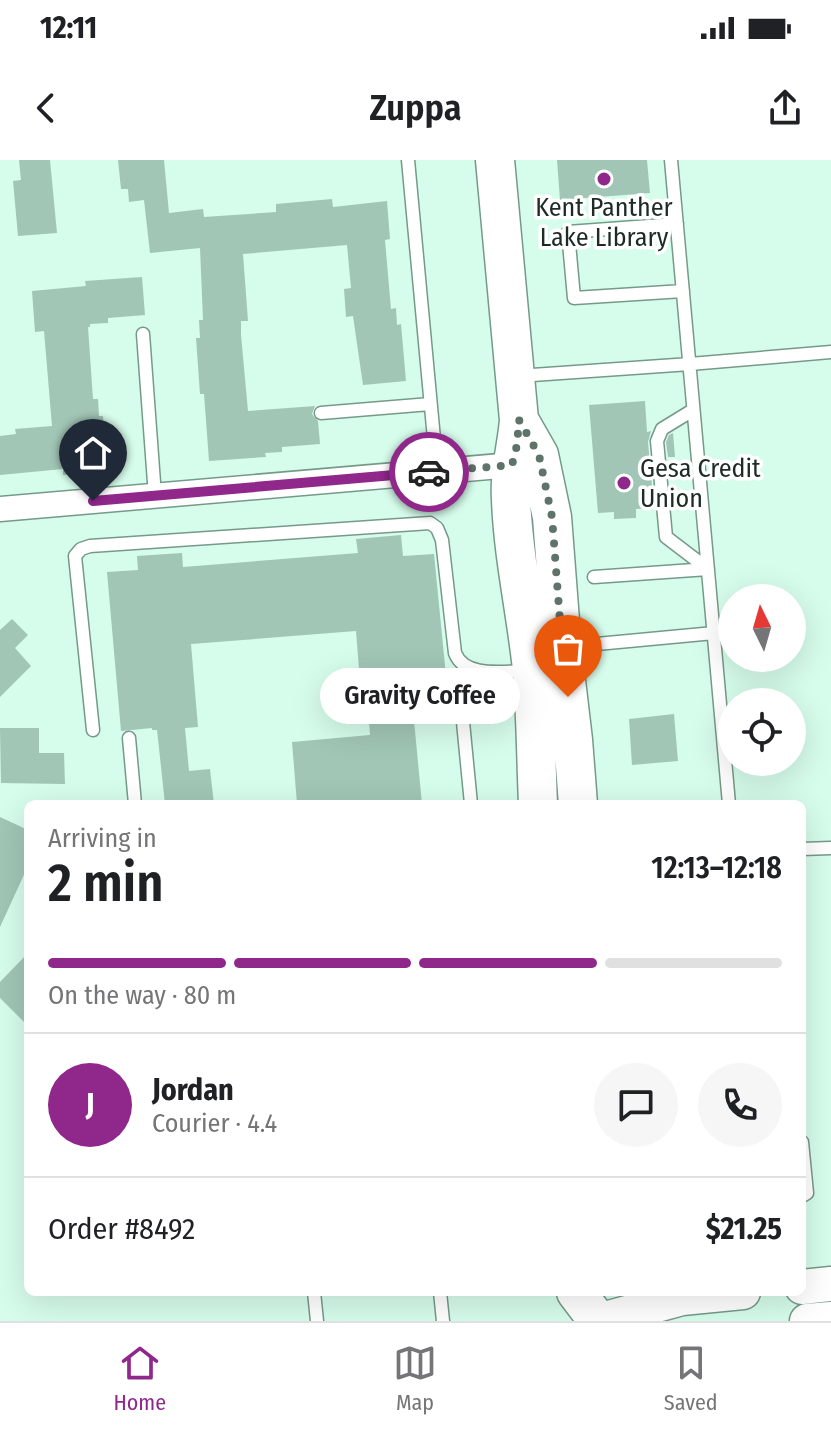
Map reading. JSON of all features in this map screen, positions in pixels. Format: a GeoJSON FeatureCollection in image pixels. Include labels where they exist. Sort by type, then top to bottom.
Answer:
{"type":"FeatureCollection","features":[{"type":"Feature","properties":{"kind":"main road"},"geometry":{"type":"LineString","coordinates":[[495,160],[519,420],[510,497],[532,671],[538,800]]}},
{"type":"Feature","properties":{"kind":"main road"},"geometry":{"type":"LineString","coordinates":[[519,420],[539,455],[552,517],[578,800]]}},
{"type":"Feature","properties":{"kind":"main road"},"geometry":{"type":"LineString","coordinates":[[806,1287],[831,1284]]}},
{"type":"Feature","properties":{"kind":"main road"},"geometry":{"type":"LineString","coordinates":[[579,1296],[598,1321]]}},
{"type":"Feature","properties":{"kind":"main road"},"geometry":{"type":"LineString","coordinates":[[598,1321],[614,1296]]}},
{"type":"Feature","properties":{"kind":"main road"},"geometry":{"type":"LineString","coordinates":[[598,1321],[682,1298],[702,1296]]}},
{"type":"Feature","properties":{"kind":"main road"},"geometry":{"type":"LineString","coordinates":[[807,1321],[831,1319]]}},
{"type":"Feature","properties":{"kind":"street"},"geometry":{"type":"LineString","coordinates":[[0,509],[512,465]]}},
{"type":"Feature","properties":{"kind":"lane"},"geometry":{"type":"LineString","coordinates":[[408,160],[437,471]]}},
{"type":"Feature","properties":{"kind":"lane"},"geometry":{"type":"LineString","coordinates":[[671,160],[729,800]]}},
{"type":"Feature","properties":{"kind":"lane"},"geometry":{"type":"LineString","coordinates":[[677,224],[568,232],[569,245],[574,298],[683,291]]}},
{"type":"Feature","properties":{"kind":"lane"},"geometry":{"type":"LineString","coordinates":[[143,334],[155,496]]}},
{"type":"Feature","properties":{"kind":"lane"},"geometry":{"type":"LineString","coordinates":[[515,376],[831,352]]}},
{"type":"Feature","properties":{"kind":"lane"},"geometry":{"type":"LineString","coordinates":[[321,413],[430,404]]}},
{"type":"Feature","properties":{"kind":"lane"},"geometry":{"type":"LineString","coordinates":[[693,410],[662,429],[657,441],[666,537],[708,569]]}},
{"type":"Feature","properties":{"kind":"lane"},"geometry":{"type":"LineString","coordinates":[[93,730],[75,556],[81,549],[90,546],[430,523],[437,528],[442,540],[458,661],[478,671],[532,671]]}},
{"type":"Feature","properties":{"kind":"lane"},"geometry":{"type":"LineString","coordinates":[[594,577],[708,569]]}},
{"type":"Feature","properties":{"kind":"lane"},"geometry":{"type":"LineString","coordinates":[[562,647],[714,633]]}},
{"type":"Feature","properties":{"kind":"lane"},"geometry":{"type":"LineString","coordinates":[[463,722],[471,800]]}},
{"type":"Feature","properties":{"kind":"lane"},"geometry":{"type":"LineString","coordinates":[[129,738],[135,800]]}},
{"type":"Feature","properties":{"kind":"lane"},"geometry":{"type":"LineString","coordinates":[[806,849],[831,848]]}},
{"type":"Feature","properties":{"kind":"lane"},"geometry":{"type":"LineString","coordinates":[[314,1296],[317,1321]]}},
{"type":"Feature","properties":{"kind":"lane"},"geometry":{"type":"LineString","coordinates":[[440,1296],[443,1321]]}},
{"type":"Feature","properties":{"kind":"building"},"geometry":{"type":"Polygon","coordinates":[[[19,160],[50,160],[57,233],[18,236],[13,181],[21,180],[19,160]]]}},
{"type":"Feature","properties":{"kind":"building"},"geometry":{"type":"Polygon","coordinates":[[[118,160],[164,160],[169,213],[203,209],[204,217],[276,212],[276,204],[332,199],[333,207],[387,201],[390,239],[385,240],[391,309],[396,308],[397,325],[401,324],[406,381],[363,385],[353,316],[346,317],[344,289],[351,288],[347,245],[243,254],[248,321],[241,321],[241,335],[248,411],[315,406],[312,414],[318,421],[320,444],[282,447],[282,452],[265,453],[266,457],[209,461],[196,338],[200,338],[199,320],[203,320],[200,248],[150,253],[144,200],[129,202],[128,189],[121,189],[118,160]]]}},
{"type":"Feature","properties":{"kind":"building","name":"Kent Panther Lake Library"},"geometry":{"type":"Polygon","coordinates":[[[557,160],[647,160],[650,193],[560,200],[557,160]]]}},
{"type":"Feature","properties":{"kind":"building"},"geometry":{"type":"Polygon","coordinates":[[[142,277],[145,315],[108,318],[108,323],[90,324],[88,327],[93,399],[98,399],[99,416],[103,416],[108,472],[63,475],[63,469],[0,475],[0,436],[16,434],[15,429],[52,426],[44,331],[35,332],[32,291],[86,286],[85,281],[142,277]]]}},
{"type":"Feature","properties":{"kind":"building","name":"Gesa Credit Union"},"geometry":{"type":"Polygon","coordinates":[[[645,401],[647,432],[651,431],[648,442],[654,508],[636,509],[636,518],[614,519],[614,512],[598,513],[589,405],[645,401]]]}},
{"type":"Feature","properties":{"kind":"building"},"geometry":{"type":"Polygon","coordinates":[[[673,433],[675,457],[668,457],[666,442],[673,433]]]}},
{"type":"Feature","properties":{"kind":"building"},"geometry":{"type":"Polygon","coordinates":[[[401,535],[403,556],[434,554],[448,696],[414,699],[422,800],[297,800],[292,742],[370,735],[367,694],[361,695],[356,631],[191,644],[198,727],[185,728],[189,771],[210,769],[214,800],[165,800],[157,730],[121,731],[107,572],[138,570],[137,556],[182,553],[183,567],[358,553],[356,539],[401,535]]]}},
{"type":"Feature","properties":{"kind":"building"},"geometry":{"type":"Polygon","coordinates":[[[12,619],[28,635],[15,648],[31,666],[0,697],[0,630],[12,619]]]}},
{"type":"Feature","properties":{"kind":"building"},"geometry":{"type":"Polygon","coordinates":[[[674,714],[678,761],[632,765],[629,719],[674,714]]]}},
{"type":"Feature","properties":{"kind":"building"},"geometry":{"type":"Polygon","coordinates":[[[0,728],[39,728],[39,753],[64,753],[65,784],[1,783],[0,728]]]}},
{"type":"Feature","properties":{"kind":"building"},"geometry":{"type":"Polygon","coordinates":[[[0,817],[24,828],[24,875],[0,927],[0,817]]]}},
{"type":"Feature","properties":{"kind":"building"},"geometry":{"type":"Polygon","coordinates":[[[24,957],[24,1022],[0,998],[0,982],[24,957]]]}},
{"type":"Feature","properties":{"kind":"way so far"},"geometry":{"type":"LineString","coordinates":[[429,472],[512,465],[519,420],[539,455],[552,517],[568,697]]}},
{"type":"Feature","properties":{"kind":"place","name":"Kent Panther Lake Library"},"geometry":{"type":"Point","coordinates":[604,179]}},
{"type":"Feature","properties":{"kind":"place","name":"Gesa Credit Union"},"geometry":{"type":"Point","coordinates":[624,483]}},
{"type":"Feature","properties":{"kind":"place","name":"Gravity Coffee"},"geometry":{"type":"Point","coordinates":[568,697]}},
{"type":"Feature","properties":{"kind":"route"},"geometry":{"type":"LineString","coordinates":[[93,501],[429,472]]}}]}
